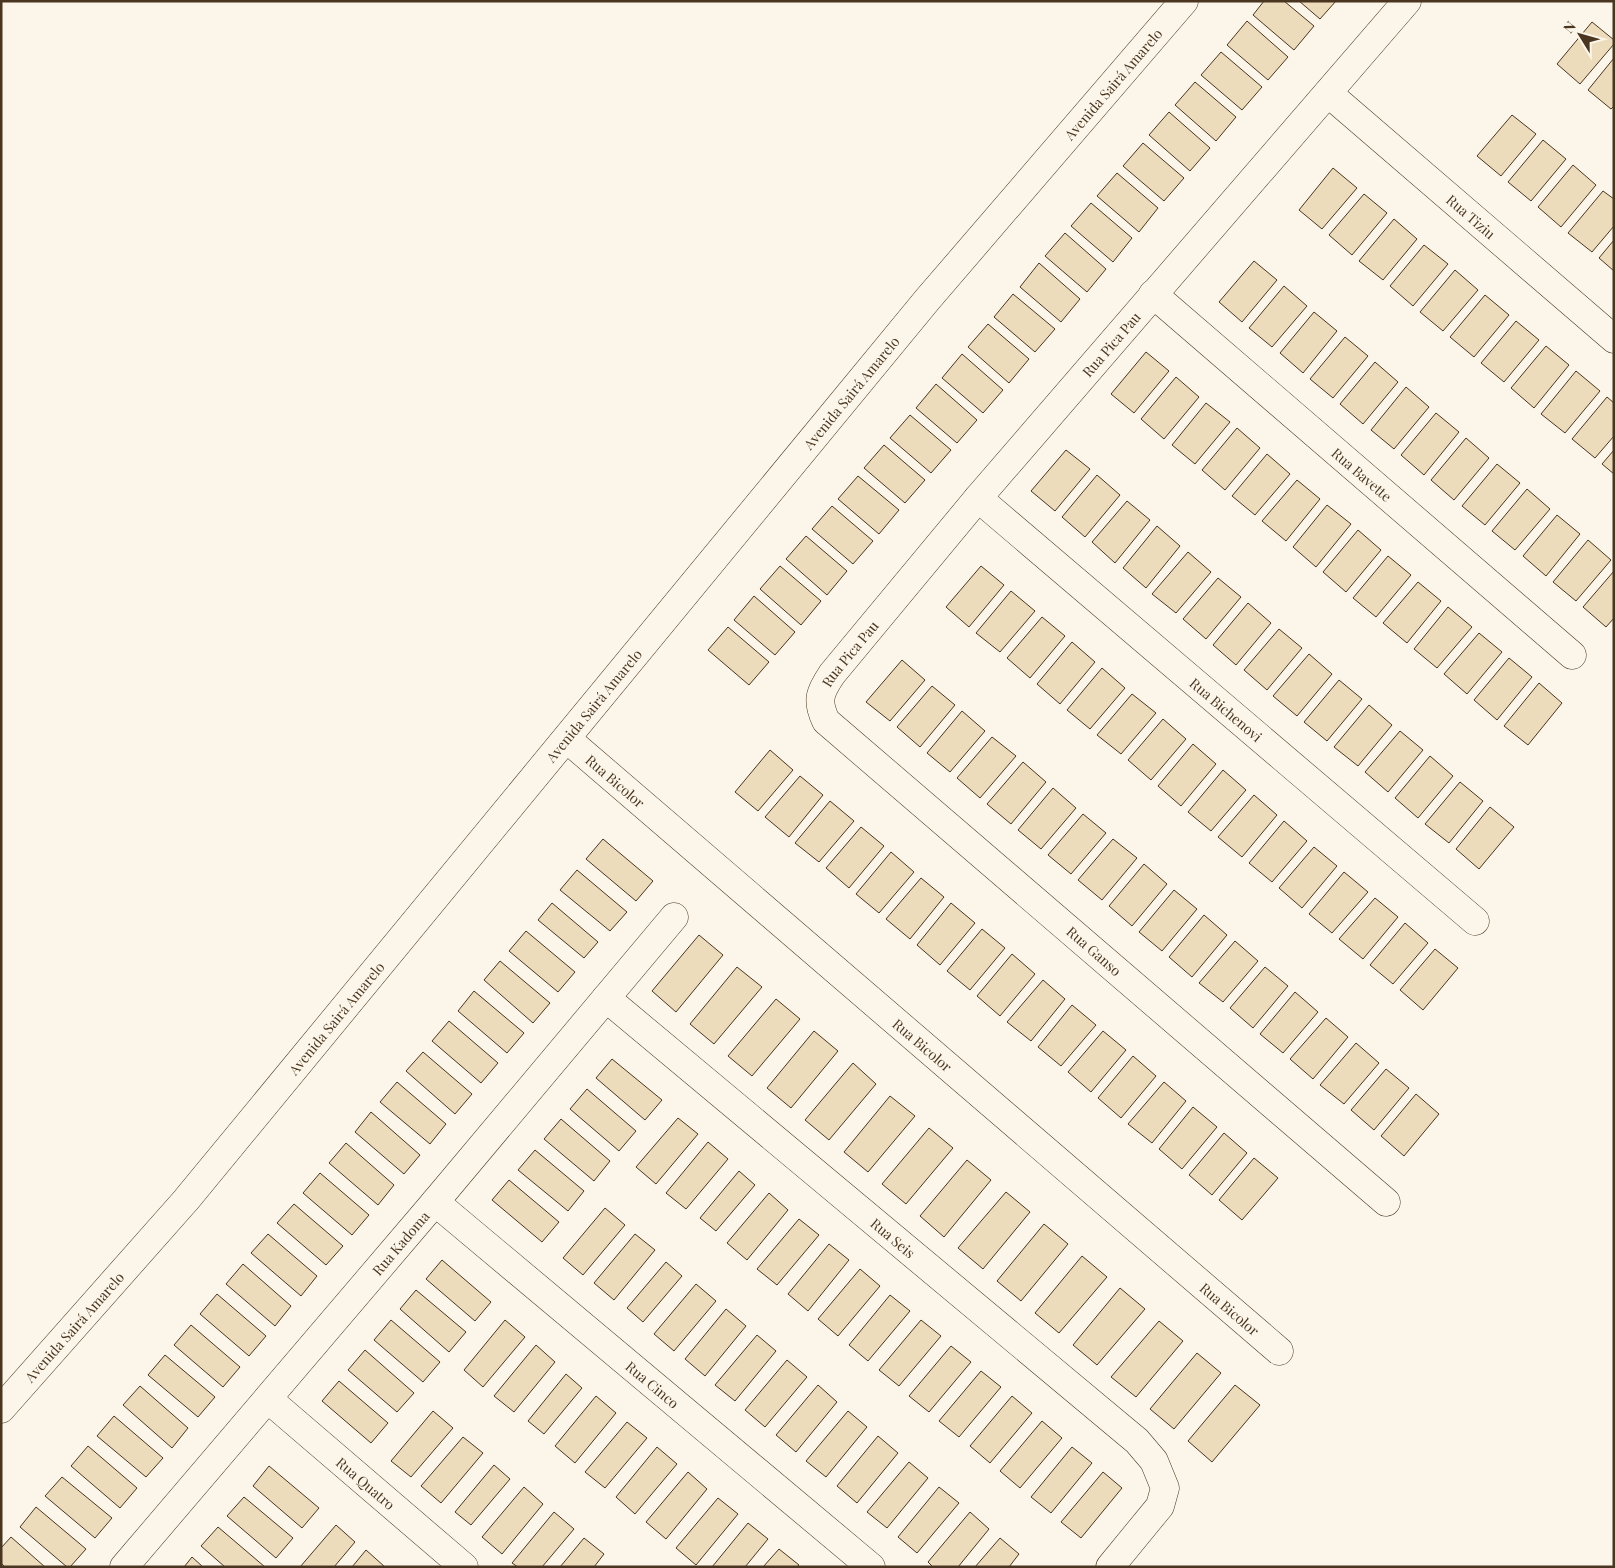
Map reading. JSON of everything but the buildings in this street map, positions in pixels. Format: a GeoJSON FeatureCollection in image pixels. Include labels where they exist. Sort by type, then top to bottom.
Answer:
{"type":"FeatureCollection","features":[{"type":"Feature","properties":{"kind":"street","name":"Avenida Sairá Amarelo"},"geometry":{"type":"LineString","coordinates":[[1,1409],[186,1200],[927,300],[1184,1]]}},
{"type":"Feature","properties":{"kind":"street","name":"Rua Pica Pau"},"geometry":{"type":"LineString","coordinates":[[821,691],[832,674],[978,498],[1407,1]]}},
{"type":"Feature","properties":{"kind":"street","name":"Rua Tiziu"},"geometry":{"type":"LineString","coordinates":[[1328,93],[1614,339]]}},
{"type":"Feature","properties":{"kind":"street","name":"Rua Bavette"},"geometry":{"type":"LineString","coordinates":[[1153,294],[1572,655]]}},
{"type":"Feature","properties":{"kind":"street","name":"Rua Bichenovi"},"geometry":{"type":"LineString","coordinates":[[978,498],[1475,922]]}},
{"type":"Feature","properties":{"kind":"street","name":"Rua Ganso"},"geometry":{"type":"LineString","coordinates":[[821,691],[819,708],[826,721],[1386,1202]]}},
{"type":"Feature","properties":{"kind":"street","name":"Rua Bicolor"},"geometry":{"type":"LineString","coordinates":[[567,739],[1279,1351]]}},
{"type":"Feature","properties":{"kind":"street","name":"Rua Kadoma"},"geometry":{"type":"LineString","coordinates":[[124,1567],[435,1202],[674,917]]}},
{"type":"Feature","properties":{"kind":"street","name":"Rua Seis"},"geometry":{"type":"LineString","coordinates":[[606,998],[1137,1442],[1154,1461],[1165,1488],[1160,1506],[1110,1567]]}},
{"type":"Feature","properties":{"kind":"street","name":"Rua Cinco"},"geometry":{"type":"LineString","coordinates":[[435,1202],[871,1567]]}},
{"type":"Feature","properties":{"kind":"street","name":"Rua Quatro"},"geometry":{"type":"LineString","coordinates":[[268,1399],[464,1567]]}}]}
